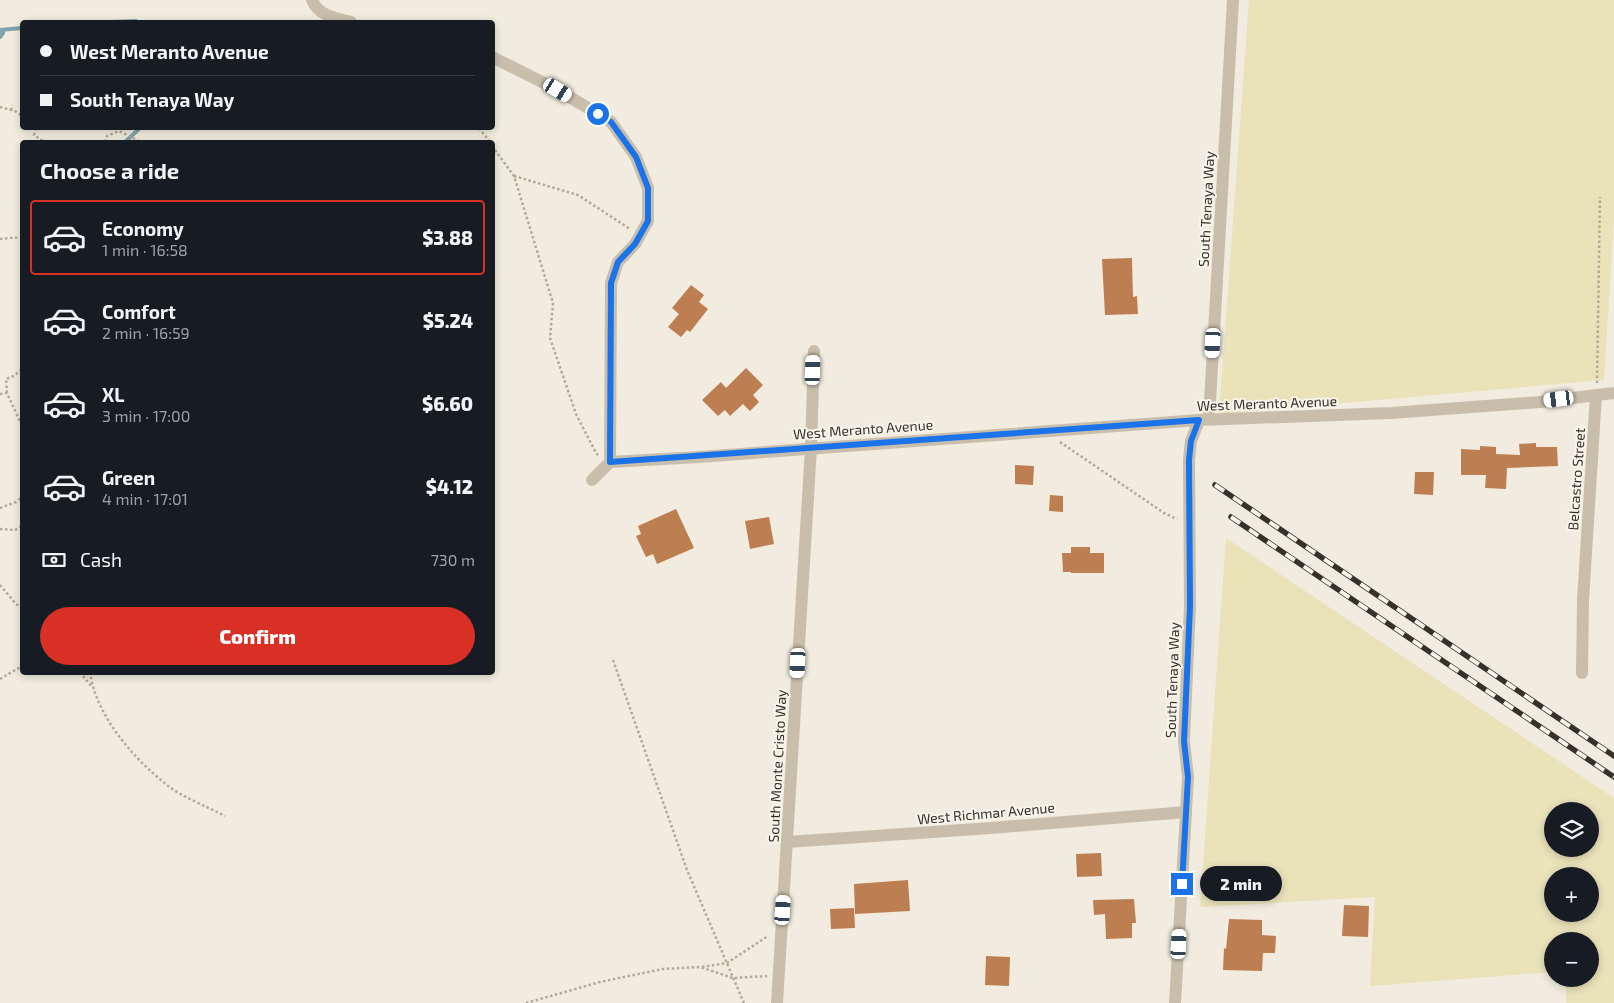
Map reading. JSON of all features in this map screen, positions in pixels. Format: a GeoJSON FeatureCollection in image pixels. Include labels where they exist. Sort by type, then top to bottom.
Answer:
{"type":"FeatureCollection","features":[{"type":"Feature","properties":{"kind":"street"},"geometry":{"type":"LineString","coordinates":[[312,0],[316,8],[322,13],[345,20]]}},
{"type":"Feature","properties":{"kind":"street","name":"South Tenaya Way"},"geometry":{"type":"LineString","coordinates":[[1175,1003],[1188,777],[1184,741],[1190,606],[1191,441],[1204,420],[1233,0]]}},
{"type":"Feature","properties":{"kind":"street"},"geometry":{"type":"LineString","coordinates":[[495,58],[558,90],[611,122],[636,157],[648,188],[648,221],[635,244],[618,262],[611,283],[610,462],[592,480]]}},
{"type":"Feature","properties":{"kind":"street","name":"South Monte Cristo Way"},"geometry":{"type":"LineString","coordinates":[[777,1003],[811,448],[814,351]]}},
{"type":"Feature","properties":{"kind":"street","name":"West Meranto Avenue"},"geometry":{"type":"LineString","coordinates":[[610,462],[1204,420],[1391,413],[1540,402],[1614,393]]}},
{"type":"Feature","properties":{"kind":"street","name":"Belcastro Street"},"geometry":{"type":"LineString","coordinates":[[1582,673],[1583,600],[1596,395]]}},
{"type":"Feature","properties":{"kind":"street","name":"West Richmar Avenue"},"geometry":{"type":"LineString","coordinates":[[787,842],[1186,812]]}},
{"type":"Feature","properties":{"kind":"path"},"geometry":{"type":"LineString","coordinates":[[11,110],[13,105]]}},
{"type":"Feature","properties":{"kind":"path"},"geometry":{"type":"LineString","coordinates":[[0,107],[20,115]]}},
{"type":"Feature","properties":{"kind":"path"},"geometry":{"type":"LineString","coordinates":[[35,130],[34,135],[41,140]]}},
{"type":"Feature","properties":{"kind":"path"},"geometry":{"type":"LineString","coordinates":[[481,130],[488,140]]}},
{"type":"Feature","properties":{"kind":"path"},"geometry":{"type":"LineString","coordinates":[[106,140],[107,136],[119,131],[137,140]]}},
{"type":"Feature","properties":{"kind":"path"},"geometry":{"type":"LineString","coordinates":[[495,150],[514,176],[553,303],[550,338],[576,414],[596,453],[610,462]]}},
{"type":"Feature","properties":{"kind":"path"},"geometry":{"type":"LineString","coordinates":[[514,176],[578,195],[619,220],[639,236]]}},
{"type":"Feature","properties":{"kind":"path"},"geometry":{"type":"LineString","coordinates":[[1596,395],[1600,197]]}},
{"type":"Feature","properties":{"kind":"path"},"geometry":{"type":"LineString","coordinates":[[0,239],[20,237]]}},
{"type":"Feature","properties":{"kind":"path"},"geometry":{"type":"LineString","coordinates":[[20,371],[6,379],[7,393],[20,422]]}},
{"type":"Feature","properties":{"kind":"path"},"geometry":{"type":"LineString","coordinates":[[0,394],[7,393]]}},
{"type":"Feature","properties":{"kind":"path"},"geometry":{"type":"LineString","coordinates":[[1043,432],[1104,471],[1164,513],[1190,524]]}},
{"type":"Feature","properties":{"kind":"path"},"geometry":{"type":"LineString","coordinates":[[0,508],[20,499]]}},
{"type":"Feature","properties":{"kind":"path"},"geometry":{"type":"LineString","coordinates":[[0,529],[15,530],[20,527]]}},
{"type":"Feature","properties":{"kind":"path"},"geometry":{"type":"LineString","coordinates":[[0,586],[20,607]]}},
{"type":"Feature","properties":{"kind":"path"},"geometry":{"type":"LineString","coordinates":[[613,660],[687,870],[744,1003]]}},
{"type":"Feature","properties":{"kind":"path"},"geometry":{"type":"LineString","coordinates":[[0,679],[20,667]]}},
{"type":"Feature","properties":{"kind":"path"},"geometry":{"type":"LineString","coordinates":[[82,675],[92,687]]}},
{"type":"Feature","properties":{"kind":"path"},"geometry":{"type":"LineString","coordinates":[[90,675],[92,687],[102,712],[129,748],[168,786],[225,816]]}},
{"type":"Feature","properties":{"kind":"path"},"geometry":{"type":"LineString","coordinates":[[526,1003],[600,982],[663,969],[698,968],[727,963],[747,952],[782,926]]}},
{"type":"Feature","properties":{"kind":"path"},"geometry":{"type":"LineString","coordinates":[[698,968],[734,978],[779,975]]}},
{"type":"Feature","properties":{"kind":"sand"},"geometry":{"type":"Polygon","coordinates":[[[1249,0],[1614,0],[1614,219],[1604,380],[1219,414],[1249,0]]]}},
{"type":"Feature","properties":{"kind":"sand"},"geometry":{"type":"Polygon","coordinates":[[[1226,538],[1614,798],[1614,1003],[1566,1003],[1566,987],[1599,987],[1599,932],[1544,932],[1544,973],[1370,986],[1375,897],[1200,907],[1226,538]]]}},
{"type":"Feature","properties":{"kind":"building"},"geometry":{"type":"Polygon","coordinates":[[[1132,258],[1133,297],[1137,296],[1138,314],[1105,315],[1102,259],[1132,258]]]}},
{"type":"Feature","properties":{"kind":"building"},"geometry":{"type":"Polygon","coordinates":[[[691,285],[704,295],[699,302],[708,309],[690,332],[687,330],[681,337],[668,327],[679,314],[672,308],[691,285]]]}},
{"type":"Feature","properties":{"kind":"building"},"geometry":{"type":"Polygon","coordinates":[[[746,368],[763,385],[753,395],[759,402],[750,411],[743,404],[730,416],[725,410],[718,416],[702,400],[721,382],[726,388],[746,368]]]}},
{"type":"Feature","properties":{"kind":"building"},"geometry":{"type":"Polygon","coordinates":[[[1536,443],[1536,447],[1557,447],[1558,466],[1507,468],[1506,489],[1485,488],[1486,475],[1461,475],[1461,449],[1480,450],[1480,446],[1496,447],[1496,454],[1520,455],[1519,444],[1536,443]]]}},
{"type":"Feature","properties":{"kind":"building"},"geometry":{"type":"Polygon","coordinates":[[[1015,465],[1034,466],[1033,485],[1015,484],[1015,465]]]}},
{"type":"Feature","properties":{"kind":"building"},"geometry":{"type":"Polygon","coordinates":[[[1415,472],[1434,472],[1433,495],[1414,494],[1415,472]]]}},
{"type":"Feature","properties":{"kind":"building"},"geometry":{"type":"Polygon","coordinates":[[[1050,495],[1063,496],[1063,512],[1049,511],[1050,495]]]}},
{"type":"Feature","properties":{"kind":"building"},"geometry":{"type":"Polygon","coordinates":[[[676,509],[694,548],[657,564],[653,554],[646,557],[636,536],[641,534],[638,526],[676,509]]]}},
{"type":"Feature","properties":{"kind":"building"},"geometry":{"type":"Polygon","coordinates":[[[769,517],[774,544],[750,549],[745,521],[769,517]]]}},
{"type":"Feature","properties":{"kind":"building"},"geometry":{"type":"Polygon","coordinates":[[[1071,547],[1090,547],[1090,553],[1104,553],[1104,573],[1063,572],[1062,553],[1071,553],[1071,547]]]}},
{"type":"Feature","properties":{"kind":"building"},"geometry":{"type":"Polygon","coordinates":[[[1101,853],[1102,876],[1077,877],[1076,854],[1101,853]]]}},
{"type":"Feature","properties":{"kind":"building"},"geometry":{"type":"Polygon","coordinates":[[[908,880],[910,911],[855,914],[854,884],[908,880]]]}},
{"type":"Feature","properties":{"kind":"building"},"geometry":{"type":"Polygon","coordinates":[[[1134,899],[1136,923],[1132,923],[1132,938],[1106,939],[1105,914],[1094,915],[1093,900],[1134,899]]]}},
{"type":"Feature","properties":{"kind":"building"},"geometry":{"type":"Polygon","coordinates":[[[1344,905],[1369,906],[1368,937],[1342,936],[1344,905]]]}},
{"type":"Feature","properties":{"kind":"building"},"geometry":{"type":"Polygon","coordinates":[[[854,908],[855,928],[831,929],[830,909],[854,908]]]}},
{"type":"Feature","properties":{"kind":"building"},"geometry":{"type":"Polygon","coordinates":[[[1229,919],[1262,920],[1262,935],[1276,936],[1275,953],[1263,953],[1262,971],[1223,970],[1224,948],[1226,949],[1229,919]]]}},
{"type":"Feature","properties":{"kind":"building"},"geometry":{"type":"Polygon","coordinates":[[[986,956],[1010,957],[1009,986],[985,985],[986,956]]]}},
{"type":"Feature","properties":{"kind":"waterway"},"geometry":{"type":"LineString","coordinates":[[0,30],[20,28]]}},
{"type":"Feature","properties":{"kind":"waterway"},"geometry":{"type":"LineString","coordinates":[[0,30],[3,33],[0,37]]}},
{"type":"Feature","properties":{"kind":"waterway"},"geometry":{"type":"LineString","coordinates":[[127,140],[138,130]]}},
{"type":"Feature","properties":{"kind":"railway"},"geometry":{"type":"LineString","coordinates":[[1215,485],[1614,756]]}},
{"type":"Feature","properties":{"kind":"railway"},"geometry":{"type":"LineString","coordinates":[[1231,517],[1614,777]]}},
{"type":"Feature","properties":{"kind":"route"},"geometry":{"type":"LineString","coordinates":[[598,114],[611,122],[636,157],[648,188],[648,221],[635,244],[618,262],[611,283],[610,462],[1199,420],[1191,441],[1189,460],[1190,606],[1184,741],[1188,777],[1182,884]]}}]}
